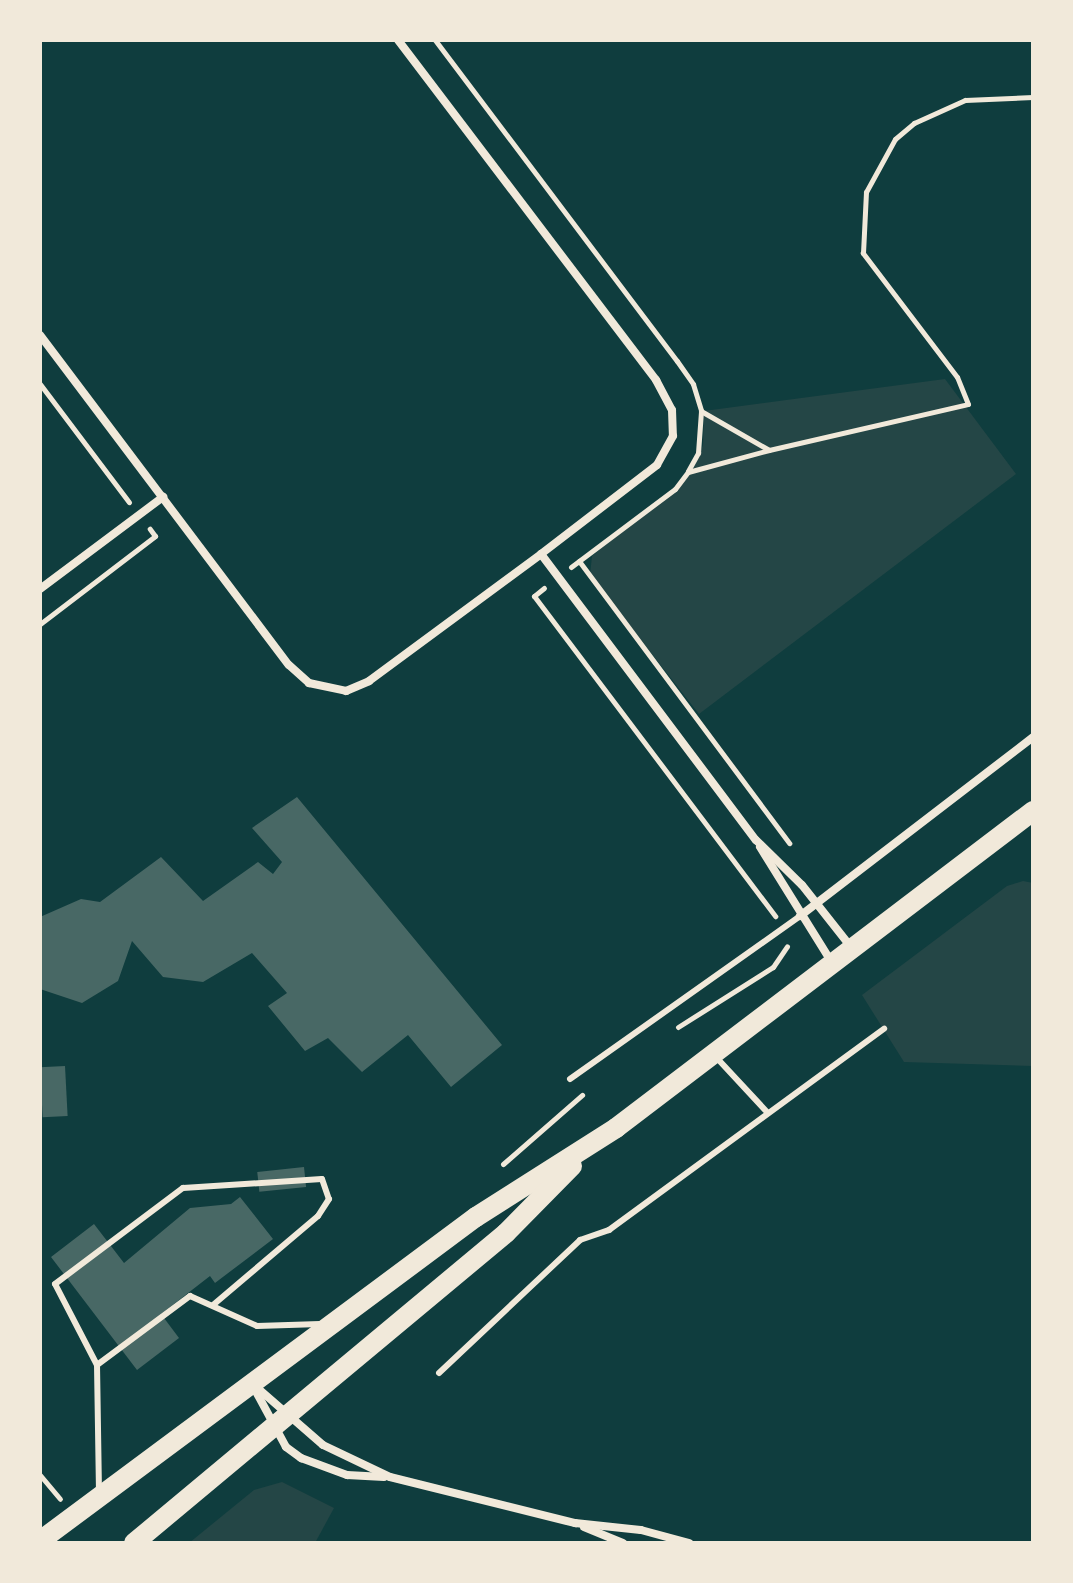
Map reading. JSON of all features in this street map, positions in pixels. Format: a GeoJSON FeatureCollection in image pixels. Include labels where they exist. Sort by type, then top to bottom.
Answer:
{"type":"FeatureCollection","features":[{"type":"Feature","properties":{"kind":"main road"},"geometry":{"type":"LineString","coordinates":[[40,1541],[476,1217],[591,1146],[832,962],[1028,819]]}},
{"type":"Feature","properties":{"kind":"main road"},"geometry":{"type":"LineString","coordinates":[[134,1543],[282,1423],[506,1233],[591,1146]]}},
{"type":"Feature","properties":{"kind":"street"},"geometry":{"type":"LineString","coordinates":[[40,335],[289,665],[309,683],[335,691],[369,681],[657,465],[673,436],[672,410],[656,380],[398,40]]}},
{"type":"Feature","properties":{"kind":"street"},"geometry":{"type":"LineString","coordinates":[[40,589],[163,497]]}},
{"type":"Feature","properties":{"kind":"street"},"geometry":{"type":"LineString","coordinates":[[541,554],[756,840],[816,903],[851,948]]}},
{"type":"Feature","properties":{"kind":"street"},"geometry":{"type":"LineString","coordinates":[[800,916],[1033,737]]}},
{"type":"Feature","properties":{"kind":"street"},"geometry":{"type":"LineString","coordinates":[[756,840],[800,916],[832,962]]}},
{"type":"Feature","properties":{"kind":"street"},"geometry":{"type":"LineString","coordinates":[[250,1382],[282,1423],[390,1477]]}},
{"type":"Feature","properties":{"kind":"street"},"geometry":{"type":"LineString","coordinates":[[250,1382],[282,1423],[286,1447],[318,1467],[390,1477],[575,1523],[641,1530],[689,1543]]}},
{"type":"Feature","properties":{"kind":"street"},"geometry":{"type":"LineString","coordinates":[[575,1523],[623,1543]]}},
{"type":"Feature","properties":{"kind":"lane"},"geometry":{"type":"LineString","coordinates":[[570,1079],[800,916]]}},
{"type":"Feature","properties":{"kind":"lane"},"geometry":{"type":"LineString","coordinates":[[439,1373],[580,1240],[609,1230],[884,1029]]}},
{"type":"Feature","properties":{"kind":"lane"},"geometry":{"type":"LineString","coordinates":[[713,1053],[767,1112]]}},
{"type":"Feature","properties":{"kind":"lane"},"geometry":{"type":"LineString","coordinates":[[99,1496],[97,1365],[55,1284],[183,1188],[322,1179],[329,1199],[318,1216],[213,1305]]}},
{"type":"Feature","properties":{"kind":"lane"},"geometry":{"type":"LineString","coordinates":[[97,1365],[190,1296],[257,1326],[332,1323]]}},
{"type":"Feature","properties":{"kind":"path"},"geometry":{"type":"LineString","coordinates":[[435,40],[677,361],[693,384],[701,411],[698,453],[675,489],[534,596],[784,928],[786,951],[773,967],[663,1036]]}},
{"type":"Feature","properties":{"kind":"path"},"geometry":{"type":"LineString","coordinates":[[688,472],[968,404],[957,377],[863,253],[866,192],[888,149],[914,123],[965,100],[1033,97]]}},
{"type":"Feature","properties":{"kind":"path"},"geometry":{"type":"LineString","coordinates":[[40,384],[155,536],[40,624]]}},
{"type":"Feature","properties":{"kind":"path"},"geometry":{"type":"LineString","coordinates":[[701,411],[769,450]]}},
{"type":"Feature","properties":{"kind":"path"},"geometry":{"type":"LineString","coordinates":[[503,1164],[589,1090]]}},
{"type":"Feature","properties":{"kind":"shaded area"},"geometry":{"type":"Polygon","coordinates":[[[945,379],[1016,474],[699,714],[590,575],[592,556],[691,474],[703,445],[704,411],[945,379]]]}},
{"type":"Feature","properties":{"kind":"shaded area"},"geometry":{"type":"Polygon","coordinates":[[[1023,881],[1033,883],[1033,1066],[904,1062],[862,995],[1007,886],[1023,881]]]}},
{"type":"Feature","properties":{"kind":"shaded area"},"geometry":{"type":"Polygon","coordinates":[[[282,1482],[334,1508],[315,1543],[189,1543],[254,1490],[282,1482]]]}},
{"type":"Feature","properties":{"kind":"building"},"geometry":{"type":"Polygon","coordinates":[[[297,797],[502,1045],[451,1087],[408,1035],[362,1072],[328,1038],[305,1051],[268,1006],[287,993],[252,953],[203,982],[163,977],[132,941],[118,981],[82,1003],[40,989],[40,917],[81,899],[100,902],[161,857],[203,901],[258,862],[273,874],[282,862],[252,828],[297,797]]]}},
{"type":"Feature","properties":{"kind":"building"},"geometry":{"type":"Polygon","coordinates":[[[65,1066],[68,1116],[43,1117],[40,1067],[65,1066]]]}},
{"type":"Feature","properties":{"kind":"building"},"geometry":{"type":"Polygon","coordinates":[[[304,1167],[306,1187],[259,1192],[257,1172],[304,1167]]]}},
{"type":"Feature","properties":{"kind":"building"},"geometry":{"type":"Polygon","coordinates":[[[240,1197],[273,1239],[215,1283],[210,1276],[161,1314],[179,1338],[137,1370],[51,1257],[94,1224],[124,1263],[190,1208],[231,1204],[240,1197]]]}}]}
